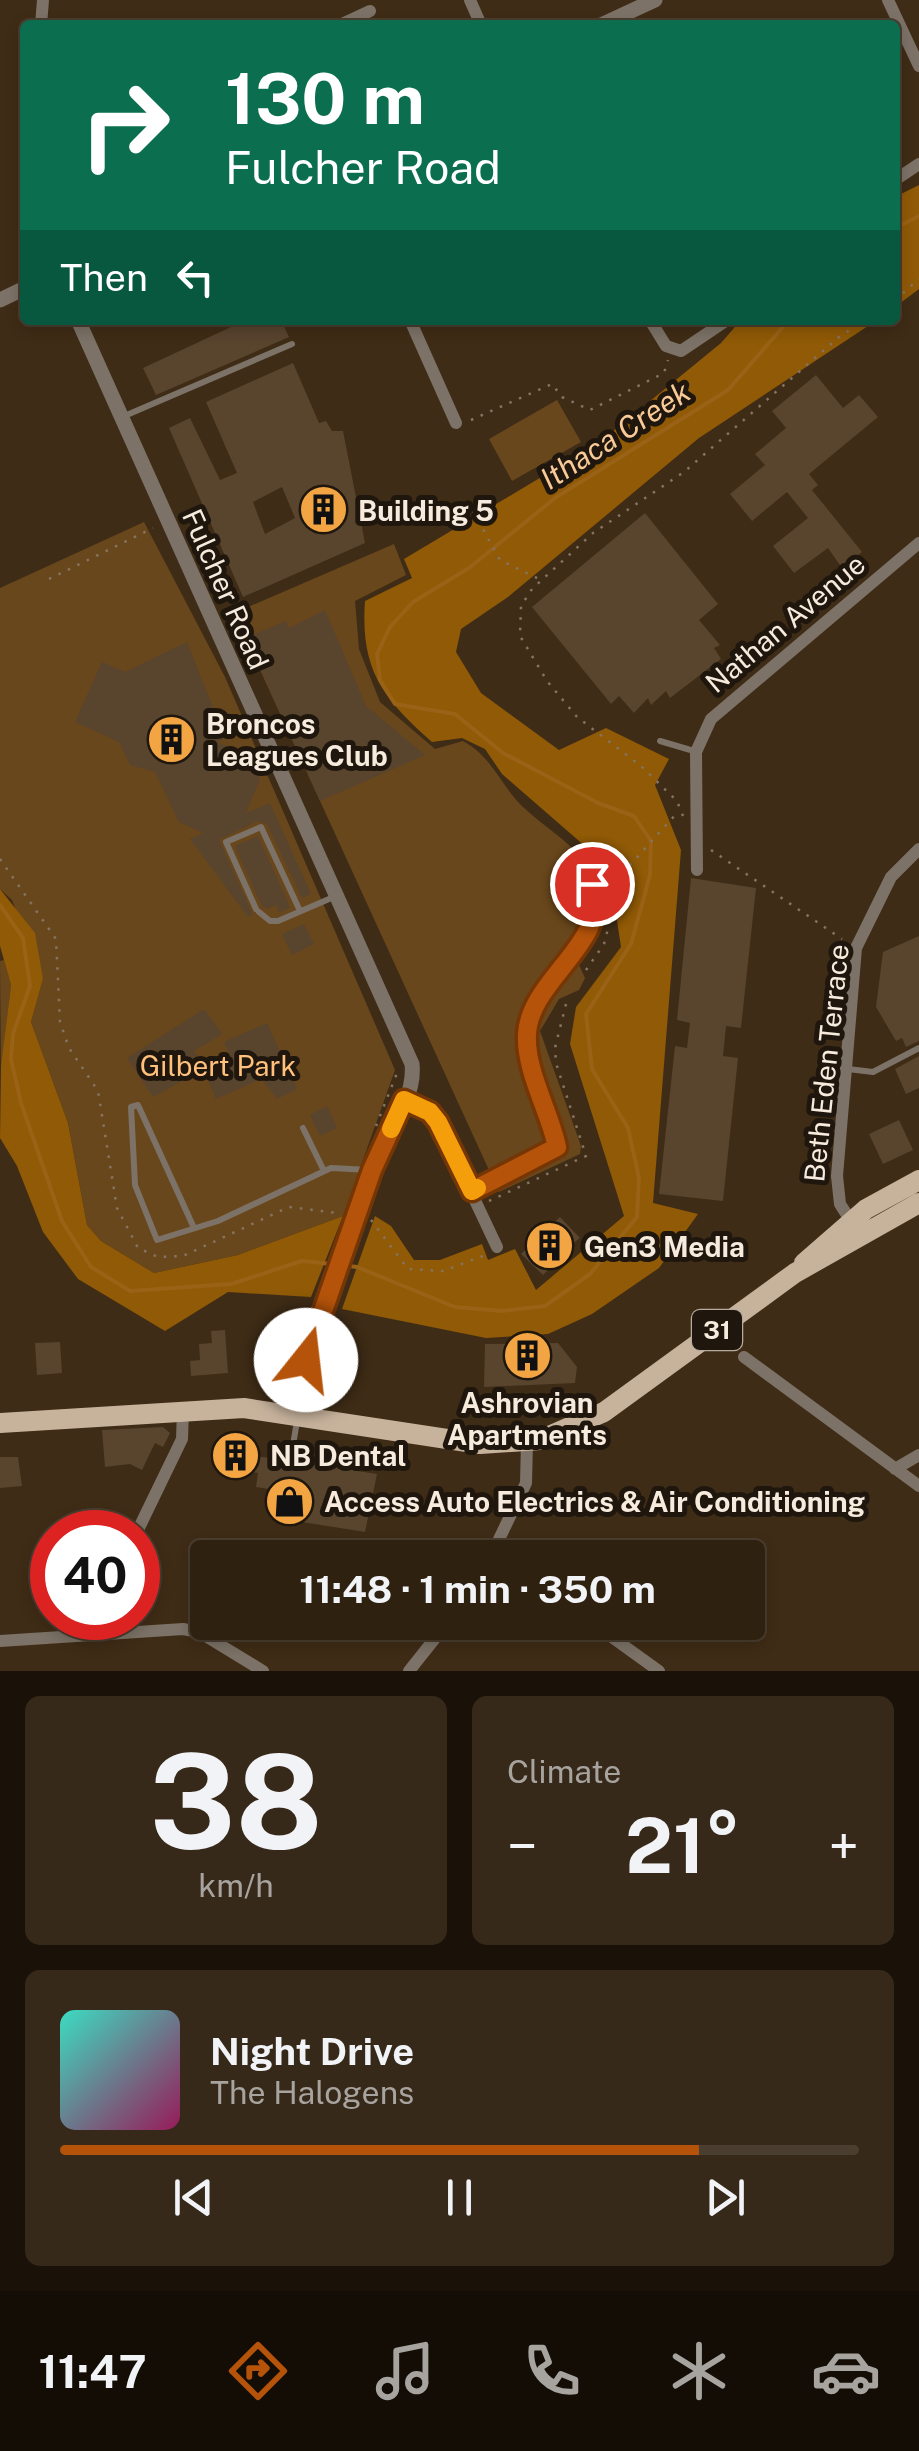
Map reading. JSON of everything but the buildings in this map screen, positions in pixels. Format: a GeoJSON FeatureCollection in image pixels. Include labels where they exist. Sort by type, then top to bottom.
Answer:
{"type":"FeatureCollection","features":[{"type":"Feature","properties":{"kind":"main road","name":"31"},"geometry":{"type":"LineString","coordinates":[[0,1422],[244,1408],[480,1444],[527,1442],[593,1418],[919,1180]]}},
{"type":"Feature","properties":{"kind":"main road","name":"31"},"geometry":{"type":"LineString","coordinates":[[855,1227],[919,1203]]}},
{"type":"Feature","properties":{"kind":"street"},"geometry":{"type":"LineString","coordinates":[[612,20],[655,0]]}},
{"type":"Feature","properties":{"kind":"street"},"geometry":{"type":"LineString","coordinates":[[351,20],[370,11]]}},
{"type":"Feature","properties":{"kind":"street"},"geometry":{"type":"LineString","coordinates":[[900,26],[919,66]]}},
{"type":"Feature","properties":{"kind":"street","name":"Fulcher Road"},"geometry":{"type":"LineString","coordinates":[[80,325],[410,1058],[412,1078],[325,1294],[310,1343],[298,1415]]}},
{"type":"Feature","properties":{"kind":"street"},"geometry":{"type":"LineString","coordinates":[[412,325],[456,422]]}},
{"type":"Feature","properties":{"kind":"street"},"geometry":{"type":"LineString","coordinates":[[654,325],[672,350],[690,348],[721,325]]}},
{"type":"Feature","properties":{"kind":"street","name":"Nathan Avenue"},"geometry":{"type":"LineString","coordinates":[[696,752],[702,732],[722,708],[919,543]]}},
{"type":"Feature","properties":{"kind":"street"},"geometry":{"type":"LineString","coordinates":[[696,752],[696,870]]}},
{"type":"Feature","properties":{"kind":"street","name":"Beth Eden Terrace"},"geometry":{"type":"LineString","coordinates":[[855,1227],[840,1204],[837,1188],[856,948],[891,877],[919,849]]}},
{"type":"Feature","properties":{"kind":"street"},"geometry":{"type":"LineString","coordinates":[[404,1100],[430,1112],[438,1122],[497,1247]]}},
{"type":"Feature","properties":{"kind":"street"},"geometry":{"type":"LineString","coordinates":[[744,1357],[919,1486]]}},
{"type":"Feature","properties":{"kind":"street"},"geometry":{"type":"LineString","coordinates":[[148,1510],[182,1439],[183,1410]]}},
{"type":"Feature","properties":{"kind":"street"},"geometry":{"type":"LineString","coordinates":[[501,1540],[526,1483],[527,1442]]}},
{"type":"Feature","properties":{"kind":"street"},"geometry":{"type":"LineString","coordinates":[[895,1468],[919,1454]]}},
{"type":"Feature","properties":{"kind":"street"},"geometry":{"type":"LineString","coordinates":[[160,1632],[199,1632],[263,1671]]}},
{"type":"Feature","properties":{"kind":"street"},"geometry":{"type":"LineString","coordinates":[[0,1641],[30,1638]]}},
{"type":"Feature","properties":{"kind":"street"},"geometry":{"type":"LineString","coordinates":[[409,1671],[434,1640]]}},
{"type":"Feature","properties":{"kind":"street"},"geometry":{"type":"LineString","coordinates":[[616,1640],[659,1671]]}},
{"type":"Feature","properties":{"kind":"lane"},"geometry":{"type":"LineString","coordinates":[[121,418],[292,344]]}},
{"type":"Feature","properties":{"kind":"lane"},"geometry":{"type":"LineString","coordinates":[[660,741],[696,752]]}},
{"type":"Feature","properties":{"kind":"lane"},"geometry":{"type":"LineString","coordinates":[[300,911],[261,827],[226,842],[258,910],[270,922],[300,911],[337,896]]}},
{"type":"Feature","properties":{"kind":"lane"},"geometry":{"type":"LineString","coordinates":[[472,1191],[557,1147],[527,1035],[542,996],[592,924],[598,903],[583,865]]}},
{"type":"Feature","properties":{"kind":"lane"},"geometry":{"type":"LineString","coordinates":[[848,1070],[873,1072],[919,1048]]}},
{"type":"Feature","properties":{"kind":"lane"},"geometry":{"type":"LineString","coordinates":[[194,1228],[138,1105],[131,1107],[136,1185],[157,1240],[194,1228],[324,1171],[350,1166],[372,1170]]}},
{"type":"Feature","properties":{"kind":"lane"},"geometry":{"type":"LineString","coordinates":[[303,1128],[324,1171]]}},
{"type":"Feature","properties":{"kind":"lane"},"geometry":{"type":"LineString","coordinates":[[292,1451],[298,1415]]}},
{"type":"Feature","properties":{"kind":"path"},"geometry":{"type":"LineString","coordinates":[[586,970],[604,944],[622,874],[678,812],[677,801],[641,766],[577,717],[524,646],[518,626],[521,606],[542,580],[593,533],[684,472],[857,325]]}},
{"type":"Feature","properties":{"kind":"path"},"geometry":{"type":"LineString","coordinates":[[456,422],[473,421],[552,384],[562,396],[590,410],[664,373],[672,350]]}},
{"type":"Feature","properties":{"kind":"path"},"geometry":{"type":"LineString","coordinates":[[468,502],[500,560],[542,580]]}},
{"type":"Feature","properties":{"kind":"path"},"geometry":{"type":"LineString","coordinates":[[48,579],[168,521]]}},
{"type":"Feature","properties":{"kind":"path"},"geometry":{"type":"LineString","coordinates":[[696,839],[842,939]]}},
{"type":"Feature","properties":{"kind":"path"},"geometry":{"type":"LineString","coordinates":[[0,859],[56,940],[60,1022],[69,1048],[98,1091],[117,1208],[138,1248],[158,1256],[183,1256],[289,1208],[360,1214],[385,1233],[400,1263],[420,1272],[443,1271],[497,1247]]}},
{"type":"Feature","properties":{"kind":"path"},"geometry":{"type":"LineString","coordinates":[[373,1135],[397,1073],[396,1062]]}},
{"type":"Feature","properties":{"kind":"path"},"geometry":{"type":"LineString","coordinates":[[326,1397],[322,1392],[330,1337]]}},
{"type":"Feature","properties":{"kind":"green space"},"geometry":{"type":"Polygon","coordinates":[[[557,400],[581,442],[512,481],[489,439],[557,400]]]}},
{"type":"Feature","properties":{"kind":"green space","name":"Gilbert Park"},"geometry":{"type":"Polygon","coordinates":[[[144,522],[225,677],[395,1070],[343,1216],[238,1255],[154,1273],[101,1241],[87,1225],[68,1123],[31,1022],[43,979],[12,900],[0,889],[0,588],[144,522]]]}},
{"type":"Feature","properties":{"kind":"green space"},"geometry":{"type":"Polygon","coordinates":[[[394,544],[406,575],[355,601],[359,649],[380,702],[435,749],[463,741],[481,754],[520,804],[593,871],[606,905],[601,930],[579,965],[585,978],[579,990],[559,999],[540,1031],[581,1146],[580,1154],[499,1192],[234,613],[394,544]]]}},
{"type":"Feature","properties":{"kind":"green space"},"geometry":{"type":"Polygon","coordinates":[[[4,960],[11,985],[1,1070],[0,961],[4,960]]]}},
{"type":"Feature","properties":{"kind":"shaded area"},"geometry":{"type":"Polygon","coordinates":[[[919,185],[919,289],[900,303],[900,194],[919,185]]]}},
{"type":"Feature","properties":{"kind":"shaded area"},"geometry":{"type":"Polygon","coordinates":[[[737,325],[869,325],[699,438],[508,597],[461,629],[456,652],[481,693],[559,750],[606,728],[669,759],[655,785],[681,850],[653,1203],[698,1214],[659,1268],[592,1314],[548,1334],[486,1338],[342,1309],[375,1216],[391,1226],[414,1260],[440,1260],[482,1244],[488,1260],[515,1249],[536,1290],[624,1216],[570,1044],[576,1007],[621,947],[609,867],[502,774],[485,749],[462,738],[432,742],[400,712],[371,665],[364,625],[365,601],[412,578],[404,559],[600,442],[721,343],[737,325]]]}},
{"type":"Feature","properties":{"kind":"shaded area"},"geometry":{"type":"Polygon","coordinates":[[[0,889],[35,933],[43,979],[31,1022],[68,1123],[87,1225],[101,1241],[154,1273],[238,1255],[343,1216],[311,1297],[228,1292],[165,1331],[78,1279],[43,1232],[17,1166],[0,1138],[1,1066],[11,985],[0,946],[0,889]]]}},
{"type":"Feature","properties":{"kind":"waterway","name":"Ithaca Creek"},"geometry":{"type":"LineString","coordinates":[[900,226],[919,216]]}},
{"type":"Feature","properties":{"kind":"waterway","name":"Ithaca Creek"},"geometry":{"type":"LineString","coordinates":[[341,1265],[357,1267],[455,1307],[502,1311],[545,1306],[590,1274],[637,1217],[639,1178],[628,1128],[592,1069],[586,1014],[631,944],[650,875],[651,841],[634,816],[598,803],[503,753],[455,714],[395,704],[380,680],[377,654],[390,627],[413,602],[469,568],[555,498],[728,390],[785,325]]}},
{"type":"Feature","properties":{"kind":"waterway","name":"Ithaca Creek"},"geometry":{"type":"LineString","coordinates":[[0,905],[23,938],[30,986],[13,1034],[11,1059],[21,1103],[62,1221],[91,1267],[130,1291],[231,1284],[302,1261],[332,1264]]}},
{"type":"Feature","properties":{"kind":"slow traffic"},"geometry":{"type":"LineString","coordinates":[[391,1129],[404,1100],[430,1112],[442,1127],[472,1191],[477,1188]]}},
{"type":"Feature","properties":{"kind":"place","name":"Building 5"},"geometry":{"type":"Point","coordinates":[323,510]}},
{"type":"Feature","properties":{"kind":"place","name":"Broncos Leagues Club"},"geometry":{"type":"Point","coordinates":[171,739]}},
{"type":"Feature","properties":{"kind":"place","name":"Gen3 Media"},"geometry":{"type":"Point","coordinates":[549,1246]}},
{"type":"Feature","properties":{"kind":"place","name":"Ashrovian Apartments"},"geometry":{"type":"Point","coordinates":[527,1355]}},
{"type":"Feature","properties":{"kind":"place","name":"NB Dental"},"geometry":{"type":"Point","coordinates":[235,1455]}},
{"type":"Feature","properties":{"kind":"place","name":"Access Auto Electrics & Air Conditioning"},"geometry":{"type":"Point","coordinates":[289,1501]}},
{"type":"Feature","properties":{"kind":"route"},"geometry":{"type":"LineString","coordinates":[[306,1360],[325,1294],[372,1170],[404,1100],[430,1112],[442,1127],[472,1191],[552,1153],[557,1147],[527,1035],[542,996],[592,924],[598,903],[592,884]]}}]}
